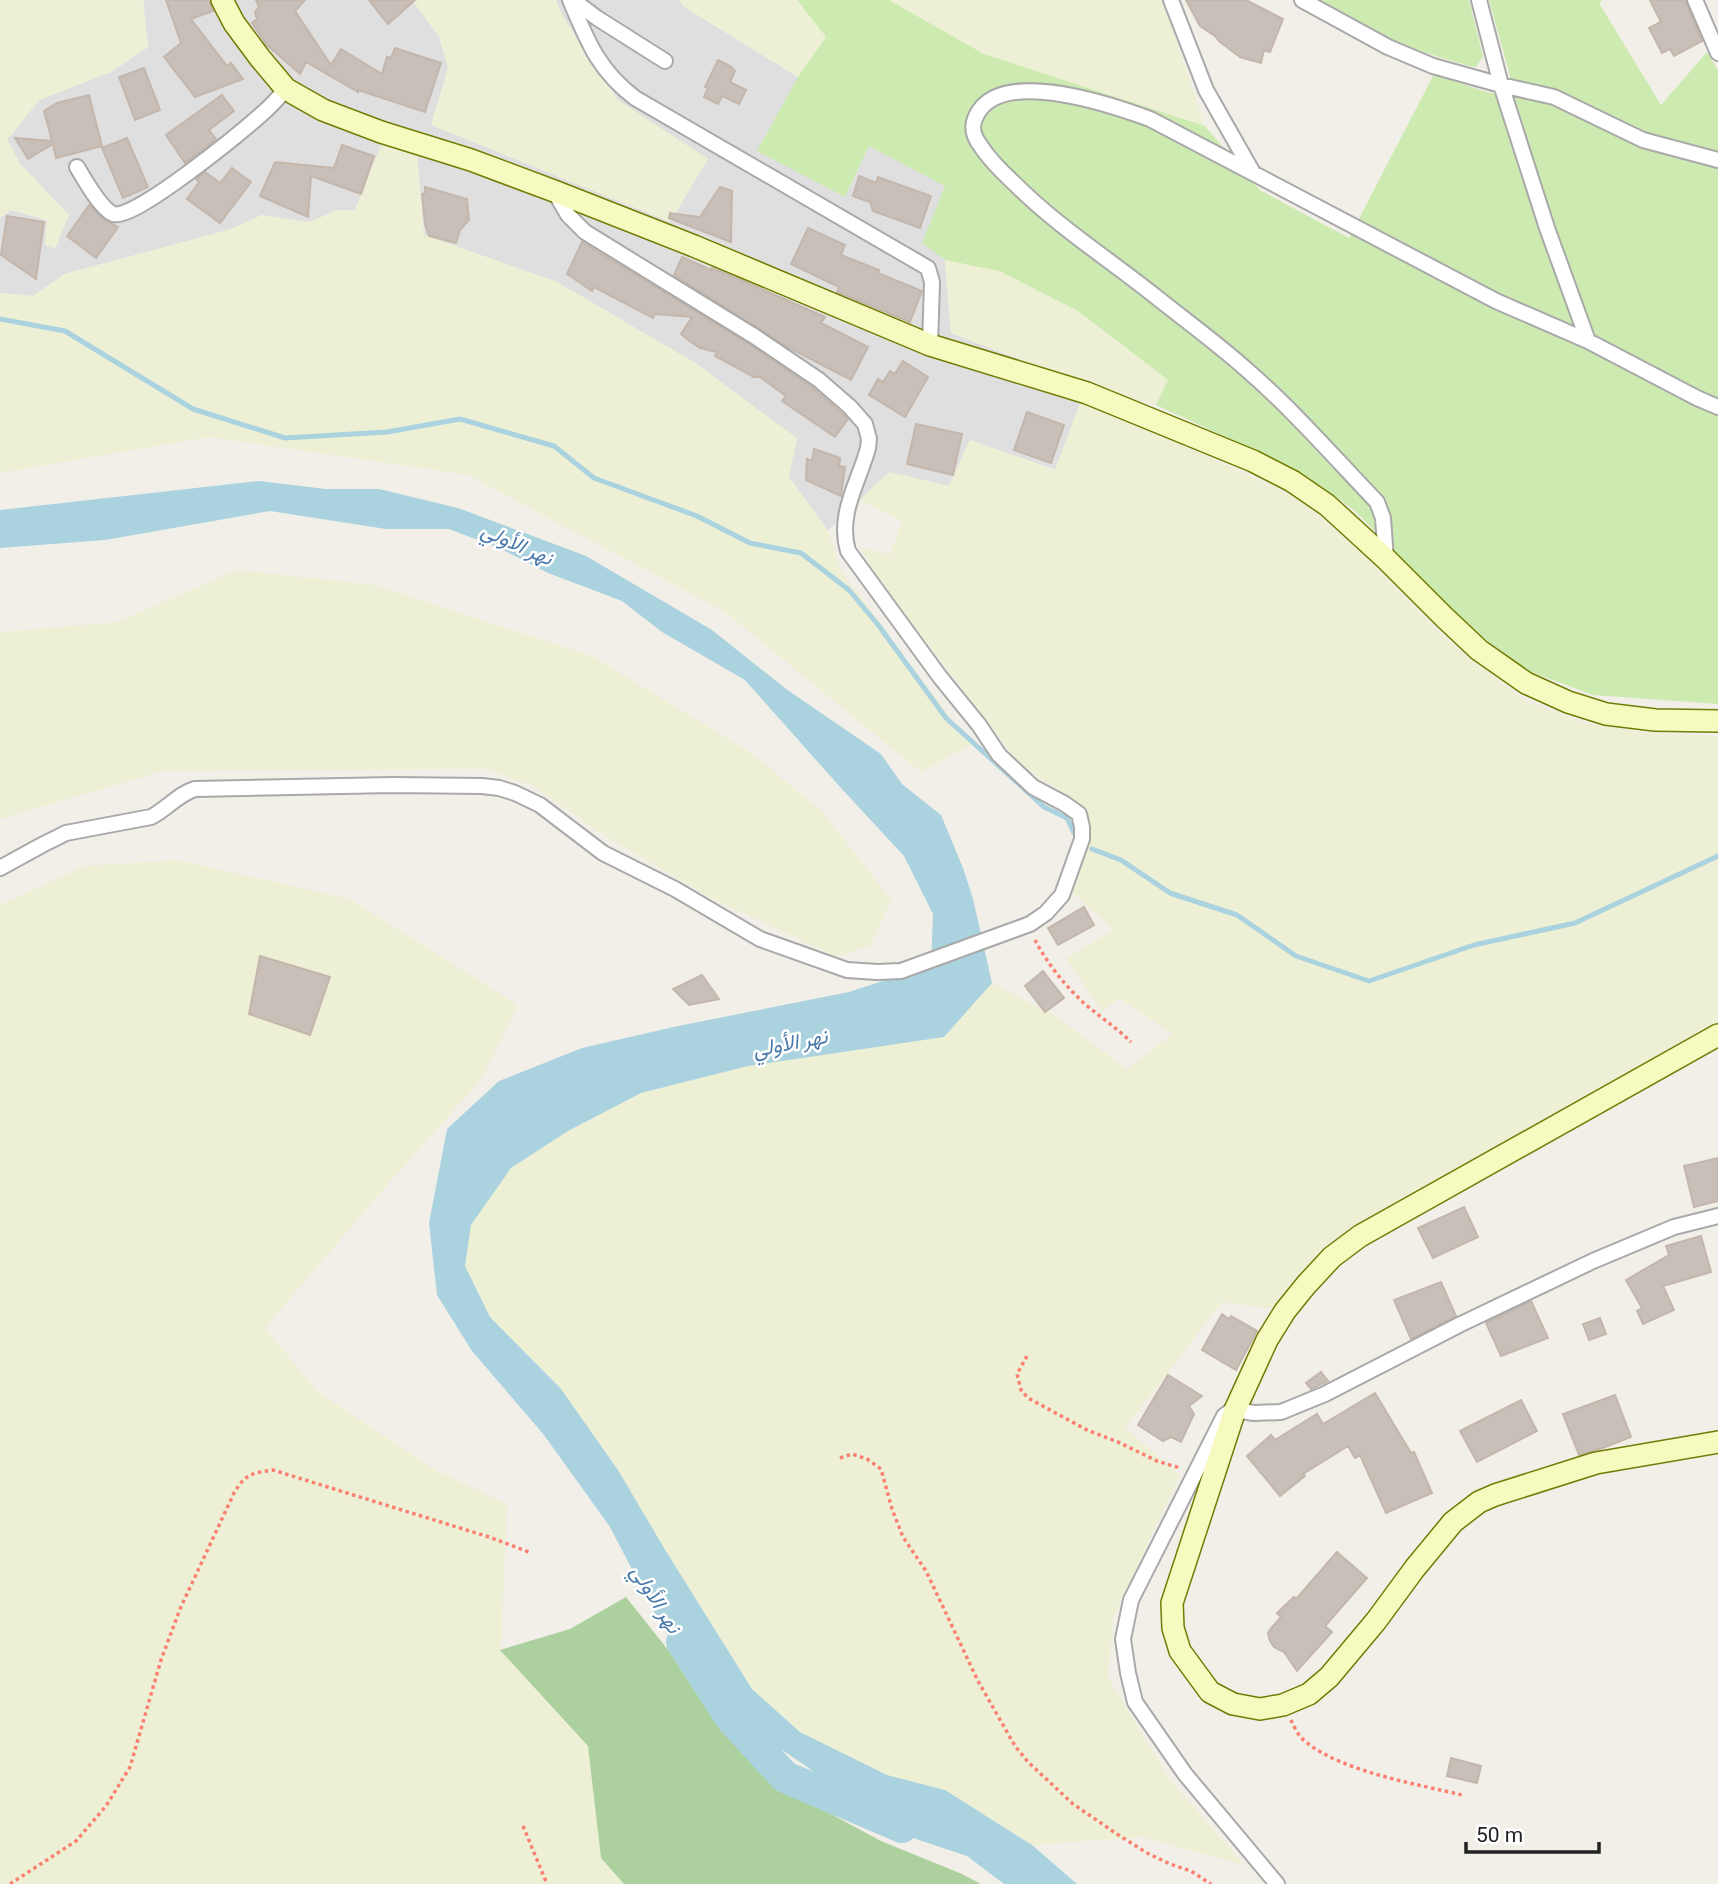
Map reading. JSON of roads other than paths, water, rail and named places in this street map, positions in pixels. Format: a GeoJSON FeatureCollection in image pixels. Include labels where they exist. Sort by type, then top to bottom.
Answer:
{"type":"FeatureCollection","features":[{"type":"Feature","properties":{"kind":"main road"},"geometry":{"type":"LineString","coordinates":[[222,0],[234,23],[286,89],[323,110],[554,191],[694,246],[930,345],[1087,393],[1252,461],[1292,481],[1327,505],[1387,559],[1479,650],[1525,683],[1568,702],[1606,714],[1655,720],[1718,722]]}},
{"type":"Feature","properties":{"kind":"main road"},"geometry":{"type":"LineString","coordinates":[[1718,1035],[1360,1236],[1332,1257],[1284,1311],[1267,1340],[1235,1410],[1172,1603],[1173,1628],[1180,1651],[1210,1692],[1233,1704],[1260,1709],[1283,1705],[1309,1694],[1329,1677],[1453,1522],[1479,1502],[1596,1463],[1718,1443]]}},
{"type":"Feature","properties":{"kind":"street"},"geometry":{"type":"LineString","coordinates":[[571,0],[665,61]]}},
{"type":"Feature","properties":{"kind":"street"},"geometry":{"type":"LineString","coordinates":[[571,0],[596,58],[614,81],[635,98],[928,268],[932,282],[930,345]]}},
{"type":"Feature","properties":{"kind":"street"},"geometry":{"type":"LineString","coordinates":[[1171,0],[1206,90],[1253,173]]}},
{"type":"Feature","properties":{"kind":"street"},"geometry":{"type":"LineString","coordinates":[[1301,0],[1388,47],[1433,66],[1554,97],[1643,140],[1718,160]]}},
{"type":"Feature","properties":{"kind":"street"},"geometry":{"type":"LineString","coordinates":[[1479,0],[1501,85],[1547,228],[1588,341]]}},
{"type":"Feature","properties":{"kind":"street"},"geometry":{"type":"LineString","coordinates":[[1695,0],[1718,53]]}},
{"type":"Feature","properties":{"kind":"street"},"geometry":{"type":"LineString","coordinates":[[77,167],[104,206],[113,214],[121,215],[141,205],[198,166],[259,117],[286,89]]}},
{"type":"Feature","properties":{"kind":"street"},"geometry":{"type":"LineString","coordinates":[[1387,559],[1383,518],[1377,502],[1248,370],[1146,288],[1071,234],[998,167],[974,136],[972,126],[982,106],[1003,94],[1053,93],[1087,98],[1150,119],[1496,301],[1588,341],[1718,407]]}},
{"type":"Feature","properties":{"kind":"street"},"geometry":{"type":"LineString","coordinates":[[0,868],[66,833],[151,817],[187,791],[195,789],[482,786],[516,793],[540,805],[603,853],[674,889],[760,939],[847,970],[901,971],[1030,924],[1046,913],[1062,895],[1082,839],[1083,827],[1079,814],[1033,787],[999,755],[848,551],[845,540],[846,513],[868,447],[865,424],[833,391],[792,360],[584,232],[568,215],[554,191]]}},
{"type":"Feature","properties":{"kind":"street"},"geometry":{"type":"LineString","coordinates":[[1277,1884],[1185,1774],[1135,1702],[1123,1639],[1131,1600],[1224,1416],[1235,1410],[1254,1413],[1281,1412],[1325,1394],[1459,1325],[1593,1261],[1674,1227],[1718,1216]]}},
{"type":"Feature","properties":{"kind":"water"},"geometry":{"type":"Polygon","coordinates":[[[259,481],[326,489],[379,489],[458,508],[586,556],[712,630],[786,689],[881,754],[902,784],[941,815],[973,899],[992,983],[944,1037],[748,1066],[641,1093],[568,1131],[511,1168],[471,1225],[465,1266],[490,1317],[561,1389],[618,1470],[752,1689],[800,1732],[887,1775],[945,1790],[1032,1845],[1077,1884],[1004,1884],[967,1856],[886,1829],[806,1766],[748,1727],[664,1631],[610,1527],[544,1435],[472,1351],[437,1295],[429,1223],[447,1129],[499,1081],[582,1048],[849,992],[931,965],[933,914],[904,856],[745,680],[662,632],[622,601],[548,573],[499,548],[449,529],[386,529],[270,511],[105,540],[0,548],[0,510],[259,481]]]}},
{"type":"Feature","properties":{"kind":"waterway"},"geometry":{"type":"LineString","coordinates":[[0,319],[65,331],[193,409],[285,438],[387,432],[460,419],[554,446],[594,478],[697,516],[750,543],[801,553],[849,590],[879,626],[946,718],[1044,807],[1067,818],[1074,833]]}},
{"type":"Feature","properties":{"kind":"waterway"},"geometry":{"type":"LineString","coordinates":[[1092,849],[1121,860],[1170,893],[1237,915],[1296,956],[1369,981],[1474,945],[1575,923],[1718,856]]}},
{"type":"Feature","properties":{"kind":"waterway","name":"نهر الأولي"},"geometry":{"type":"LineString","coordinates":[[682,1642],[730,1717],[785,1777],[902,1827]]}}]}
